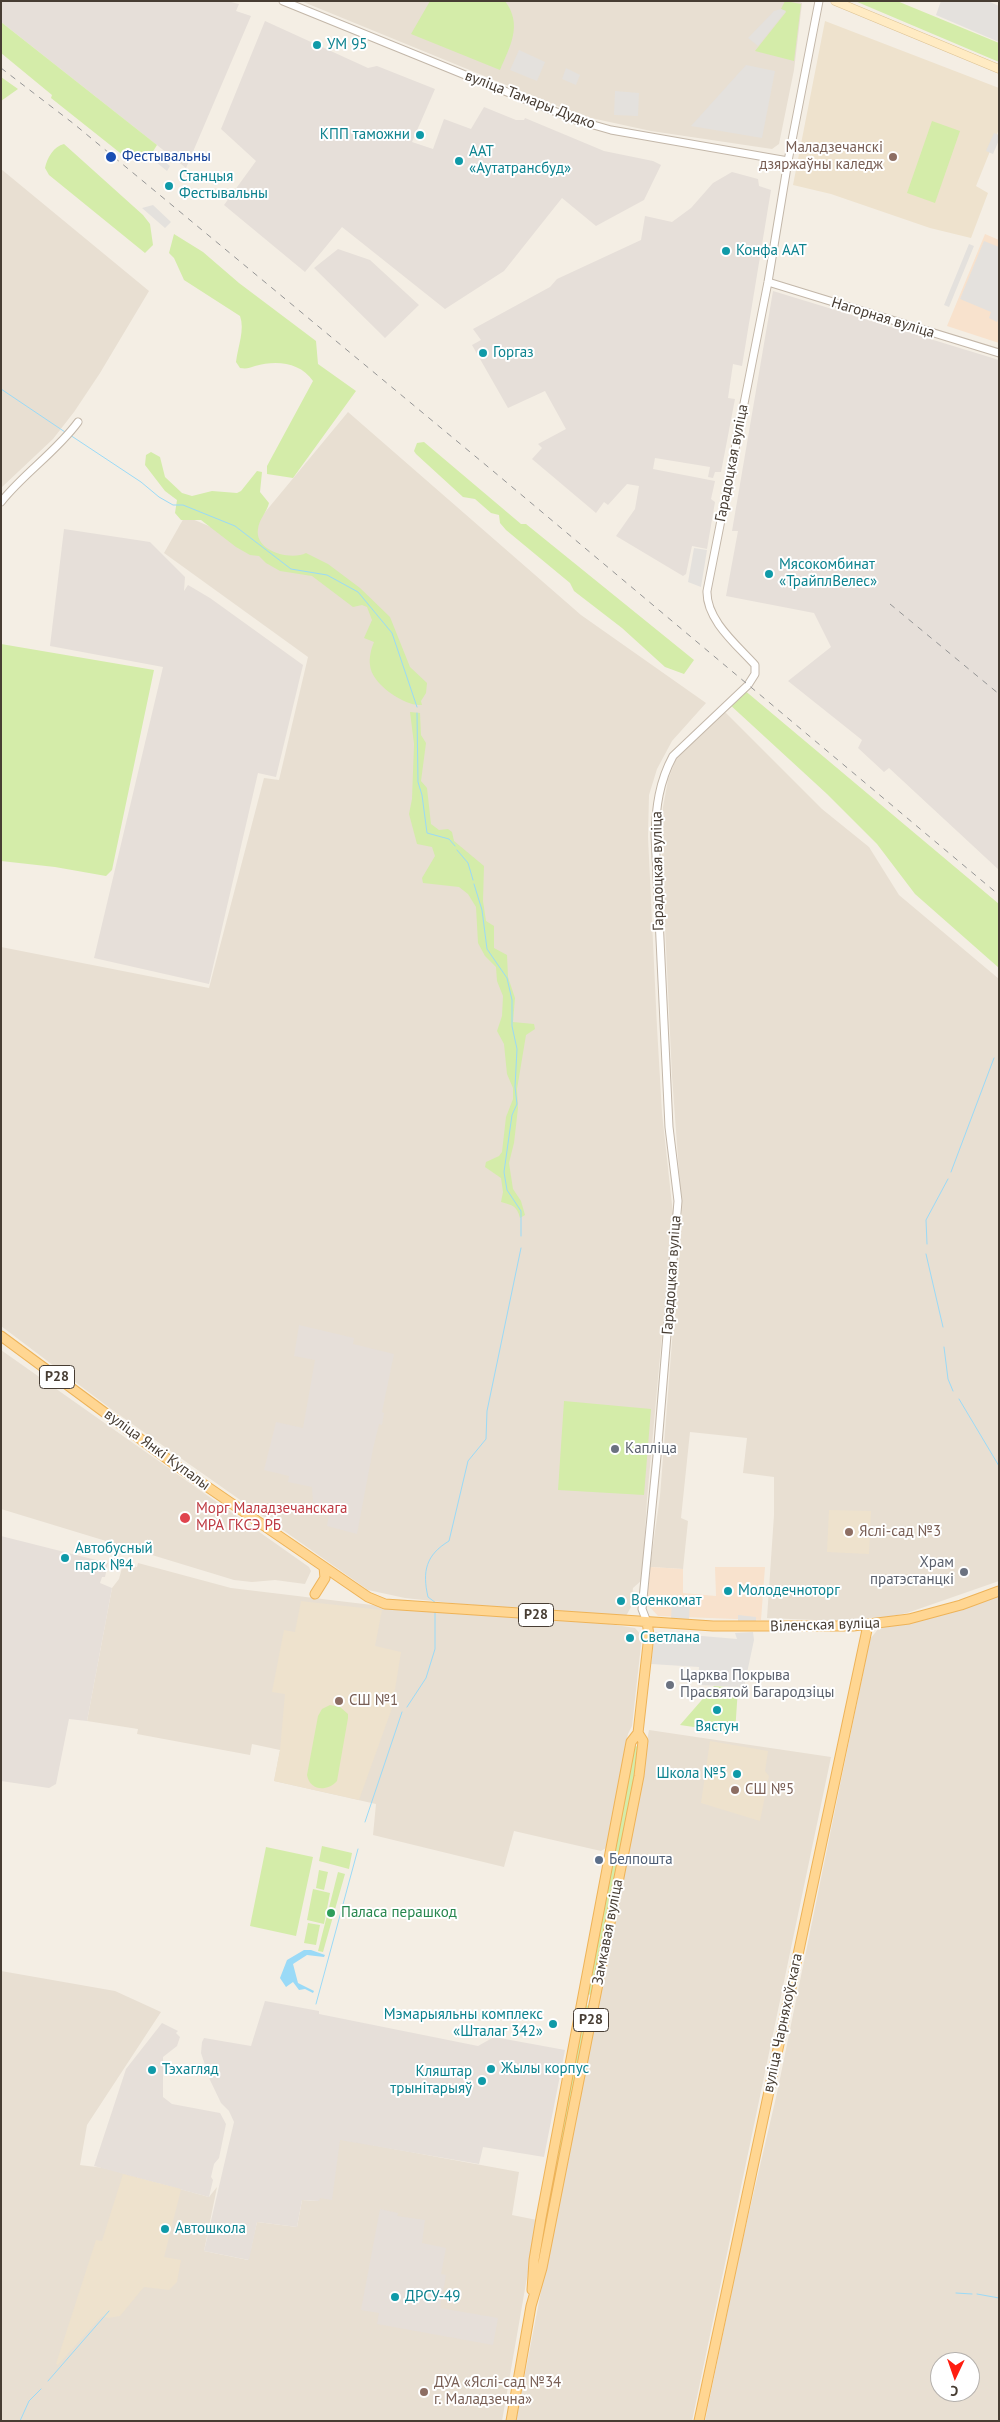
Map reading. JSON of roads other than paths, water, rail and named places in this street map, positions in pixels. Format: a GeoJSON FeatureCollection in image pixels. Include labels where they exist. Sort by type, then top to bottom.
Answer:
{"type":"FeatureCollection","features":[{"type":"Feature","properties":{"kind":"main road"},"geometry":{"type":"LineString","coordinates":[[835,1],[999,69]]}},
{"type":"Feature","properties":{"kind":"main road","name":"вуліца Янкі Купалы"},"geometry":{"type":"LineString","coordinates":[[1,1336],[185,1472],[368,1597],[385,1604],[647,1622]]}},
{"type":"Feature","properties":{"kind":"main road"},"geometry":{"type":"LineString","coordinates":[[315,1594],[325,1578],[324,1568]]}},
{"type":"Feature","properties":{"kind":"main road","name":"Віленская вуліца"},"geometry":{"type":"LineString","coordinates":[[647,1622],[730,1627],[868,1626],[909,1619],[999,1591]]}},
{"type":"Feature","properties":{"kind":"main road","name":"Замкавая вуліца"},"geometry":{"type":"LineString","coordinates":[[531,2306],[534,2260],[541,2218],[632,1742],[638,1734],[649,1635],[647,1622]]}},
{"type":"Feature","properties":{"kind":"main road","name":"вуліца Чарняхоўскага"},"geometry":{"type":"LineString","coordinates":[[699,2421],[868,1626]]}},
{"type":"Feature","properties":{"kind":"main road","name":"Замкавая вуліца"},"geometry":{"type":"LineString","coordinates":[[510,2421],[531,2306],[542,2268],[639,1776],[643,1741],[638,1734]]}},
{"type":"Feature","properties":{"kind":"main road"},"geometry":{"type":"LineString","coordinates":[[584,1999],[595,2001]]}},
{"type":"Feature","properties":{"kind":"street","name":"вуліца Тамары Дудко"},"geometry":{"type":"LineString","coordinates":[[283,1],[576,120],[611,130],[788,160]]}},
{"type":"Feature","properties":{"kind":"street","name":"Гарадоцкая вуліца"},"geometry":{"type":"LineString","coordinates":[[647,1622],[642,1609],[658,1456],[678,1201],[668,1108],[656,845],[657,802],[665,770],[673,756],[748,685],[755,674],[755,665],[714,618],[707,596],[768,282],[788,160],[819,1]]}},
{"type":"Feature","properties":{"kind":"street","name":"Нагорная вуліца"},"geometry":{"type":"LineString","coordinates":[[768,282],[999,353]]}},
{"type":"Feature","properties":{"kind":"street"},"geometry":{"type":"LineString","coordinates":[[1,502],[10,491],[66,438],[78,422]]}},
{"type":"Feature","properties":{"kind":"water"},"geometry":{"type":"Polygon","coordinates":[[[304,1950],[311,1950],[325,1955],[324,1957],[307,1955],[293,1964],[298,1983],[314,1991],[313,1993],[305,1989],[299,1990],[293,1982],[286,1987],[280,1978],[287,1960],[304,1950]]]}},
{"type":"Feature","properties":{"kind":"waterway"},"geometry":{"type":"LineString","coordinates":[[1,389],[65,432]]}},
{"type":"Feature","properties":{"kind":"waterway"},"geometry":{"type":"LineString","coordinates":[[70,435],[173,505],[183,505],[235,526],[291,569],[327,575],[358,592],[392,633],[417,707]]}},
{"type":"Feature","properties":{"kind":"waterway"},"geometry":{"type":"LineString","coordinates":[[417,713],[418,782],[422,795],[427,833],[449,839],[455,846]]}},
{"type":"Feature","properties":{"kind":"waterway"},"geometry":{"type":"LineString","coordinates":[[457,850],[468,863],[473,880]]}},
{"type":"Feature","properties":{"kind":"waterway"},"geometry":{"type":"LineString","coordinates":[[474,884],[482,910],[487,949],[507,978],[512,1000],[512,1026],[517,1049],[515,1087],[517,1104],[512,1115],[504,1172],[507,1190],[521,1211],[521,1236]]}},
{"type":"Feature","properties":{"kind":"waterway"},"geometry":{"type":"LineString","coordinates":[[951,1172],[994,1058]]}},
{"type":"Feature","properties":{"kind":"waterway"},"geometry":{"type":"LineString","coordinates":[[927,1244],[926,1220],[948,1179]]}},
{"type":"Feature","properties":{"kind":"waterway"},"geometry":{"type":"LineString","coordinates":[[436,1603],[428,1597],[426,1572],[435,1552],[449,1541],[468,1461],[486,1439],[487,1411],[521,1248]]}},
{"type":"Feature","properties":{"kind":"waterway"},"geometry":{"type":"LineString","coordinates":[[926,1254],[943,1327]]}},
{"type":"Feature","properties":{"kind":"waterway"},"geometry":{"type":"LineString","coordinates":[[944,1347],[948,1379],[953,1391]]}},
{"type":"Feature","properties":{"kind":"waterway"},"geometry":{"type":"LineString","coordinates":[[959,1399],[999,1466]]}},
{"type":"Feature","properties":{"kind":"waterway"},"geometry":{"type":"LineString","coordinates":[[407,1707],[426,1678],[435,1649],[435,1612]]}},
{"type":"Feature","properties":{"kind":"waterway"},"geometry":{"type":"LineString","coordinates":[[365,1822],[402,1712]]}},
{"type":"Feature","properties":{"kind":"waterway"},"geometry":{"type":"LineString","coordinates":[[316,2004],[358,1849]]}},
{"type":"Feature","properties":{"kind":"waterway"},"geometry":{"type":"LineString","coordinates":[[956,2293],[972,2294]]}},
{"type":"Feature","properties":{"kind":"waterway"},"geometry":{"type":"LineString","coordinates":[[977,2294],[999,2298]]}},
{"type":"Feature","properties":{"kind":"waterway"},"geometry":{"type":"LineString","coordinates":[[48,2381],[109,2311]]}},
{"type":"Feature","properties":{"kind":"waterway"},"geometry":{"type":"LineString","coordinates":[[20,2421],[29,2401],[41,2389]]}},
{"type":"Feature","properties":{"kind":"railway"},"geometry":{"type":"LineString","coordinates":[[1,68],[74,124],[493,471],[999,895]]}},
{"type":"Feature","properties":{"kind":"railway"},"geometry":{"type":"LineString","coordinates":[[890,604],[999,694]]}},
{"type":"Feature","properties":{"kind":"place","name":"УМ 95"},"geometry":{"type":"Point","coordinates":[317,45]}},
{"type":"Feature","properties":{"kind":"place","name":"КПП таможни"},"geometry":{"type":"Point","coordinates":[420,135]}},
{"type":"Feature","properties":{"kind":"place","name":"Фестывальны"},"geometry":{"type":"Point","coordinates":[111,157]}},
{"type":"Feature","properties":{"kind":"place","name":"Маладзечанскі дзяржаўны каледж"},"geometry":{"type":"Point","coordinates":[893,157]}},
{"type":"Feature","properties":{"kind":"place","name":"ААТ «Аутатрансбуд»"},"geometry":{"type":"Point","coordinates":[459,161]}},
{"type":"Feature","properties":{"kind":"place","name":"Станцыя Фестывальны"},"geometry":{"type":"Point","coordinates":[169,186]}},
{"type":"Feature","properties":{"kind":"place","name":"Конфа ААТ"},"geometry":{"type":"Point","coordinates":[726,251]}},
{"type":"Feature","properties":{"kind":"place","name":"Горгаз"},"geometry":{"type":"Point","coordinates":[483,353]}},
{"type":"Feature","properties":{"kind":"place","name":"Мясокомбинат «ТрайплВелес»"},"geometry":{"type":"Point","coordinates":[769,574]}},
{"type":"Feature","properties":{"kind":"place","name":"Капліца"},"geometry":{"type":"Point","coordinates":[615,1449]}},
{"type":"Feature","properties":{"kind":"place","name":"Морг Маладзечанскага МРА ГКСЭ РБ"},"geometry":{"type":"Point","coordinates":[185,1518]}},
{"type":"Feature","properties":{"kind":"place","name":"Яслі-сад №3"},"geometry":{"type":"Point","coordinates":[849,1532]}},
{"type":"Feature","properties":{"kind":"place","name":"Автобусный парк №4"},"geometry":{"type":"Point","coordinates":[65,1558]}},
{"type":"Feature","properties":{"kind":"place","name":"Храм пратэстанцкі"},"geometry":{"type":"Point","coordinates":[964,1572]}},
{"type":"Feature","properties":{"kind":"place","name":"Молодечноторг"},"geometry":{"type":"Point","coordinates":[728,1591]}},
{"type":"Feature","properties":{"kind":"place","name":"Военкомат"},"geometry":{"type":"Point","coordinates":[621,1601]}},
{"type":"Feature","properties":{"kind":"place","name":"Светлана"},"geometry":{"type":"Point","coordinates":[630,1638]}},
{"type":"Feature","properties":{"kind":"place","name":"Царква Покрыва Прасвятой Багародзіцы"},"geometry":{"type":"Point","coordinates":[670,1685]}},
{"type":"Feature","properties":{"kind":"place","name":"СШ №1"},"geometry":{"type":"Point","coordinates":[339,1701]}},
{"type":"Feature","properties":{"kind":"place","name":"Вястун"},"geometry":{"type":"Point","coordinates":[717,1710]}},
{"type":"Feature","properties":{"kind":"place","name":"Школа №5"},"geometry":{"type":"Point","coordinates":[737,1774]}},
{"type":"Feature","properties":{"kind":"place","name":"СШ №5"},"geometry":{"type":"Point","coordinates":[735,1790]}},
{"type":"Feature","properties":{"kind":"place","name":"Белпошта"},"geometry":{"type":"Point","coordinates":[599,1860]}},
{"type":"Feature","properties":{"kind":"place","name":"Паласа перашкод"},"geometry":{"type":"Point","coordinates":[331,1913]}},
{"type":"Feature","properties":{"kind":"place","name":"Мэмарыяльны комплекс «Шталаг 342»"},"geometry":{"type":"Point","coordinates":[553,2024]}},
{"type":"Feature","properties":{"kind":"place","name":"Жылы корпус"},"geometry":{"type":"Point","coordinates":[491,2069]}},
{"type":"Feature","properties":{"kind":"place","name":"Тэхагляд"},"geometry":{"type":"Point","coordinates":[152,2070]}},
{"type":"Feature","properties":{"kind":"place","name":"Кляштар трынітарыяў"},"geometry":{"type":"Point","coordinates":[482,2081]}},
{"type":"Feature","properties":{"kind":"place","name":"Автошкола"},"geometry":{"type":"Point","coordinates":[165,2229]}},
{"type":"Feature","properties":{"kind":"place","name":"ДРСУ-49"},"geometry":{"type":"Point","coordinates":[395,2297]}},
{"type":"Feature","properties":{"kind":"place","name":"ДУА «Яслі-сад №34 г. Маладзечна»"},"geometry":{"type":"Point","coordinates":[424,2392]}}]}
